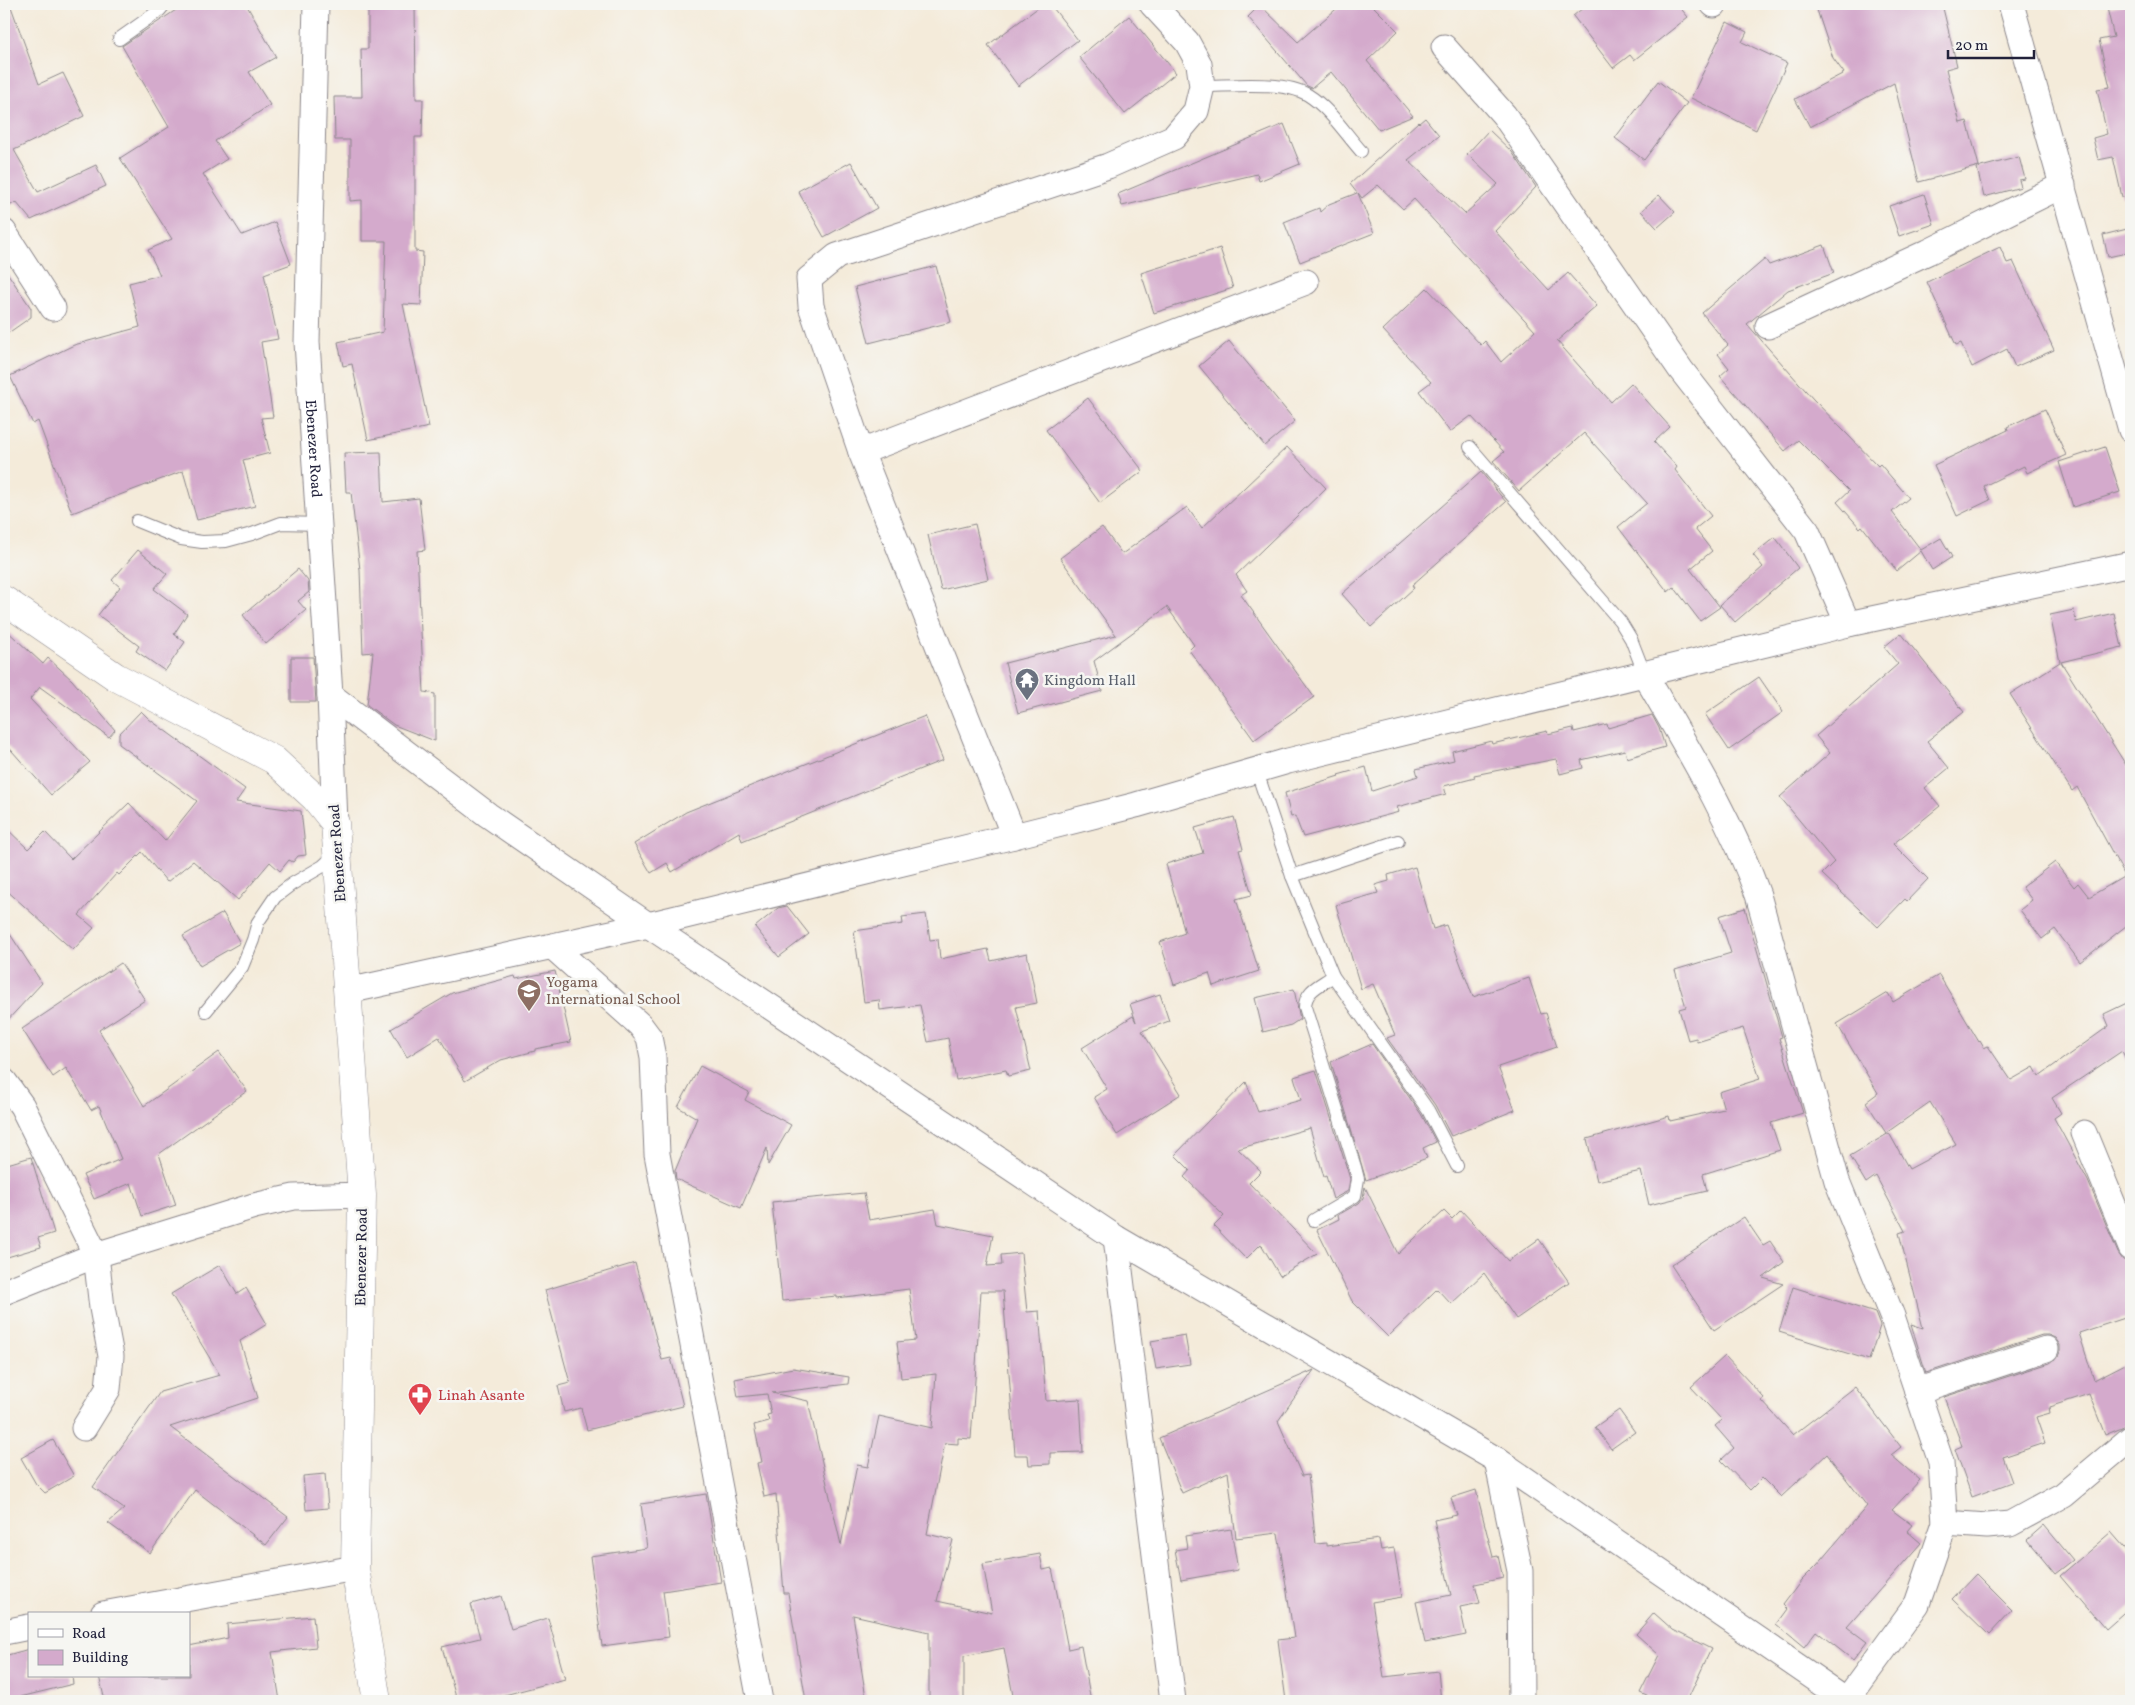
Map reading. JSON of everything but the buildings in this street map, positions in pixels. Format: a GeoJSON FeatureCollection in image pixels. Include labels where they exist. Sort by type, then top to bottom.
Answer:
{"type":"FeatureCollection","features":[{"type":"Feature","properties":{"kind":"street","name":"Ebenezer Road"},"geometry":{"type":"LineString","coordinates":[[316,4],[308,342],[330,696],[337,854],[362,1195],[354,1568],[377,1701]]}},
{"type":"Feature","properties":{"kind":"street"},"geometry":{"type":"LineString","coordinates":[[1014,836],[861,452],[811,306],[809,279],[837,256],[1108,166],[1174,137],[1196,111],[1202,86],[1199,64],[1187,42],[1152,4]]}},
{"type":"Feature","properties":{"kind":"street"},"geometry":{"type":"LineString","coordinates":[[2011,4],[2131,430]]}},
{"type":"Feature","properties":{"kind":"street"},"geometry":{"type":"LineString","coordinates":[[1444,47],[1504,115],[1681,370],[1808,531],[1848,624]]}},
{"type":"Feature","properties":{"kind":"street"},"geometry":{"type":"LineString","coordinates":[[1768,326],[1928,252],[2063,186]]}},
{"type":"Feature","properties":{"kind":"street"},"geometry":{"type":"LineString","coordinates":[[4,232],[53,308]]}},
{"type":"Feature","properties":{"kind":"street"},"geometry":{"type":"LineString","coordinates":[[861,452],[1306,282]]}},
{"type":"Feature","properties":{"kind":"street"},"geometry":{"type":"LineString","coordinates":[[348,991],[648,925],[1014,836],[1136,805],[1256,770],[1848,624],[2131,564]]}},
{"type":"Feature","properties":{"kind":"street"},"geometry":{"type":"LineString","coordinates":[[4,600],[116,677],[274,760],[315,798],[335,822]]}},
{"type":"Feature","properties":{"kind":"street"},"geometry":{"type":"LineString","coordinates":[[330,696],[488,815],[648,925],[1116,1238],[1497,1460],[1847,1701],[1918,1604],[1945,1523],[1941,1462],[1892,1316],[1837,1181],[1758,895],[1747,864],[1711,791],[1645,675]]}},
{"type":"Feature","properties":{"kind":"street"},"geometry":{"type":"LineString","coordinates":[[553,947],[640,1026],[649,1037],[653,1057],[657,1154],[760,1701]]}},
{"type":"Feature","properties":{"kind":"street"},"geometry":{"type":"LineString","coordinates":[[4,1081],[22,1106],[96,1255],[102,1308],[111,1356],[108,1389],[84,1428]]}},
{"type":"Feature","properties":{"kind":"street"},"geometry":{"type":"LineString","coordinates":[[2084,1133],[2131,1248]]}},
{"type":"Feature","properties":{"kind":"street"},"geometry":{"type":"LineString","coordinates":[[4,1292],[96,1255],[254,1206],[294,1197],[362,1195]]}},
{"type":"Feature","properties":{"kind":"street"},"geometry":{"type":"LineString","coordinates":[[1116,1238],[1173,1701]]}},
{"type":"Feature","properties":{"kind":"street"},"geometry":{"type":"LineString","coordinates":[[1917,1391],[2046,1349]]}},
{"type":"Feature","properties":{"kind":"street"},"geometry":{"type":"LineString","coordinates":[[1945,1523],[1987,1526],[2010,1524],[2064,1495],[2131,1438]]}},
{"type":"Feature","properties":{"kind":"street"},"geometry":{"type":"LineString","coordinates":[[1497,1460],[1520,1571],[1521,1701]]}},
{"type":"Feature","properties":{"kind":"street"},"geometry":{"type":"LineString","coordinates":[[115,1612],[354,1568]]}},
{"type":"Feature","properties":{"kind":"street"},"geometry":{"type":"LineString","coordinates":[[4,1632],[28,1627]]}},
{"type":"Feature","properties":{"kind":"lane"},"geometry":{"type":"LineString","coordinates":[[120,39],[160,10],[165,4]]}},
{"type":"Feature","properties":{"kind":"lane"},"geometry":{"type":"LineString","coordinates":[[1202,86],[1274,86],[1293,89],[1308,95],[1323,108],[1361,151]]}},
{"type":"Feature","properties":{"kind":"lane"},"geometry":{"type":"LineString","coordinates":[[1470,446],[1620,621],[1631,639],[1645,675]]}},
{"type":"Feature","properties":{"kind":"lane"},"geometry":{"type":"LineString","coordinates":[[137,521],[181,539],[202,542],[226,540],[252,534],[281,524],[319,524]]}},
{"type":"Feature","properties":{"kind":"lane"},"geometry":{"type":"LineString","coordinates":[[1256,770],[1292,876],[1333,976],[1428,1110],[1458,1166]]}},
{"type":"Feature","properties":{"kind":"lane"},"geometry":{"type":"LineString","coordinates":[[1292,876],[1398,841]]}},
{"type":"Feature","properties":{"kind":"lane"},"geometry":{"type":"LineString","coordinates":[[206,1011],[242,967],[258,922],[275,898],[292,884],[323,866],[337,854]]}},
{"type":"Feature","properties":{"kind":"lane"},"geometry":{"type":"LineString","coordinates":[[1314,1220],[1355,1196],[1358,1186],[1355,1166],[1305,1006],[1305,998],[1310,992],[1333,976]]}},
{"type":"Feature","properties":{"kind":"place","name":"Kingdom Hall"},"geometry":{"type":"Point","coordinates":[1027,701]}},
{"type":"Feature","properties":{"kind":"place","name":"Yogama International School"},"geometry":{"type":"Point","coordinates":[529,1012]}},
{"type":"Feature","properties":{"kind":"place","name":"Linah Asante"},"geometry":{"type":"Point","coordinates":[420,1416]}}]}
